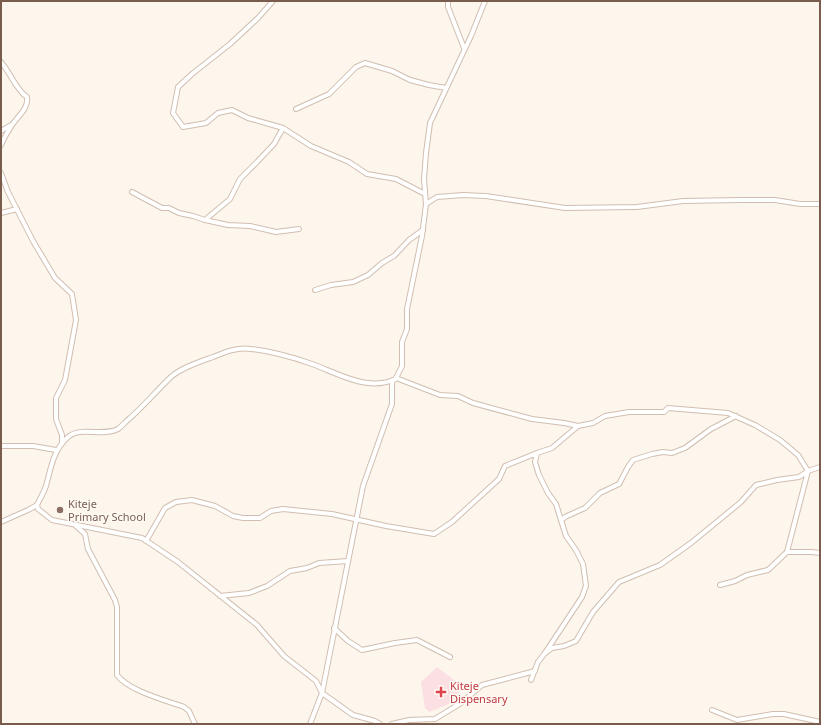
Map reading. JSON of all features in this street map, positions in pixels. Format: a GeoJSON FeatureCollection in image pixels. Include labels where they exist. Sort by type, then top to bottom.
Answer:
{"type":"FeatureCollection","features":[{"type":"Feature","properties":{"kind":"street"},"geometry":{"type":"LineString","coordinates":[[273,1],[258,18],[230,44],[178,87],[173,113],[183,127],[206,123],[218,113],[232,110],[248,118],[284,128],[311,146],[350,162],[367,174],[396,179],[425,194]]}},
{"type":"Feature","properties":{"kind":"street"},"geometry":{"type":"LineString","coordinates":[[448,1],[448,7],[465,49]]}},
{"type":"Feature","properties":{"kind":"street"},"geometry":{"type":"LineString","coordinates":[[310,724],[322,693],[363,486],[392,404],[394,379],[402,366],[402,340],[407,329],[407,309],[423,230],[426,204],[426,153],[430,123],[465,49],[485,1]]}},
{"type":"Feature","properties":{"kind":"street"},"geometry":{"type":"LineString","coordinates":[[1,62],[21,94],[27,97],[28,100],[25,108],[13,123],[1,145]]}},
{"type":"Feature","properties":{"kind":"street"},"geometry":{"type":"LineString","coordinates":[[296,110],[329,94],[356,67],[365,63],[392,71],[410,80],[446,88]]}},
{"type":"Feature","properties":{"kind":"street"},"geometry":{"type":"LineString","coordinates":[[1,132],[13,123]]}},
{"type":"Feature","properties":{"kind":"street"},"geometry":{"type":"LineString","coordinates":[[205,220],[230,199],[240,179],[274,144],[284,128]]}},
{"type":"Feature","properties":{"kind":"street"},"geometry":{"type":"LineString","coordinates":[[1,172],[8,192],[33,241],[55,278],[72,294],[76,320],[65,380],[56,398],[56,419],[62,435],[62,443]]}},
{"type":"Feature","properties":{"kind":"street"},"geometry":{"type":"LineString","coordinates":[[132,192],[162,208],[169,208],[179,213],[205,220],[228,225],[250,226],[276,232],[299,229]]}},
{"type":"Feature","properties":{"kind":"street"},"geometry":{"type":"LineString","coordinates":[[426,204],[437,197],[463,195],[486,196],[572,208],[637,207],[684,201],[740,200],[775,200],[800,204],[820,204]]}},
{"type":"Feature","properties":{"kind":"street"},"geometry":{"type":"LineString","coordinates":[[1,213],[17,209]]}},
{"type":"Feature","properties":{"kind":"street"},"geometry":{"type":"LineString","coordinates":[[315,290],[331,285],[353,282],[368,275],[382,263],[394,256],[408,240],[423,230]]}},
{"type":"Feature","properties":{"kind":"street"},"geometry":{"type":"LineString","coordinates":[[1,522],[37,505],[46,487],[49,471],[56,450],[68,437],[74,434],[106,432],[118,428],[139,411],[173,375],[197,363],[237,349],[250,349],[277,354],[312,364],[355,381],[380,384],[394,379],[440,395],[458,396],[473,403],[532,419],[578,426],[593,423],[605,416],[629,412],[664,412],[668,408],[728,413],[755,425],[780,440],[798,455],[808,471],[787,552],[768,570],[747,575],[735,581],[720,585]]}},
{"type":"Feature","properties":{"kind":"street"},"geometry":{"type":"LineString","coordinates":[[561,520],[585,508],[600,493],[619,484],[633,460],[663,452],[672,453],[685,448],[711,429],[736,416]]}},
{"type":"Feature","properties":{"kind":"street"},"geometry":{"type":"LineString","coordinates":[[146,541],[165,508],[176,502],[184,500],[199,501],[222,509],[232,516],[243,518],[260,518],[271,511],[283,509],[357,518],[386,526],[434,534],[452,522],[499,479],[505,466],[552,448],[578,426]]}},
{"type":"Feature","properties":{"kind":"street"},"geometry":{"type":"LineString","coordinates":[[1,446],[33,446],[56,450]]}},
{"type":"Feature","properties":{"kind":"street"},"geometry":{"type":"LineString","coordinates":[[530,680],[538,662],[582,597],[586,586],[583,564],[576,550],[566,536],[556,504],[548,493],[535,462],[537,453]]}},
{"type":"Feature","properties":{"kind":"street"},"geometry":{"type":"LineString","coordinates":[[544,652],[576,641],[593,612],[619,582],[660,565],[691,543],[741,502],[756,486],[778,480],[799,477],[808,471],[820,467]]}},
{"type":"Feature","properties":{"kind":"street"},"geometry":{"type":"LineString","coordinates":[[37,505],[38,509],[52,520],[76,526],[133,536],[146,541],[178,562],[257,625],[284,656],[316,681],[322,693],[352,715],[375,721],[380,724]]}},
{"type":"Feature","properties":{"kind":"street"},"geometry":{"type":"LineString","coordinates":[[76,526],[85,534],[88,549],[115,600],[117,607],[117,675],[132,688],[184,707],[189,711],[195,724]]}},
{"type":"Feature","properties":{"kind":"street"},"geometry":{"type":"LineString","coordinates":[[787,552],[820,553]]}},
{"type":"Feature","properties":{"kind":"street"},"geometry":{"type":"LineString","coordinates":[[220,596],[249,593],[267,586],[290,571],[307,568],[318,563],[348,561]]}},
{"type":"Feature","properties":{"kind":"street"},"geometry":{"type":"LineString","coordinates":[[334,628],[348,641],[362,650],[417,640],[450,657]]}},
{"type":"Feature","properties":{"kind":"street"},"geometry":{"type":"LineString","coordinates":[[392,724],[409,720],[435,718],[461,703],[482,685],[535,671]]}},
{"type":"Feature","properties":{"kind":"street"},"geometry":{"type":"LineString","coordinates":[[712,710],[737,720],[773,714],[784,714],[820,722]]}},
{"type":"Feature","properties":{"kind":"shaded area","name":"Kiteje Dispensary"},"geometry":{"type":"Polygon","coordinates":[[[437,667],[462,686],[457,697],[449,704],[429,712],[425,708],[421,682],[437,667]]]}},
{"type":"Feature","properties":{"kind":"place","name":"Kiteje Primary School"},"geometry":{"type":"Point","coordinates":[60,510]}},
{"type":"Feature","properties":{"kind":"place","name":"Kiteje Dispensary"},"geometry":{"type":"Point","coordinates":[441,692]}}]}
